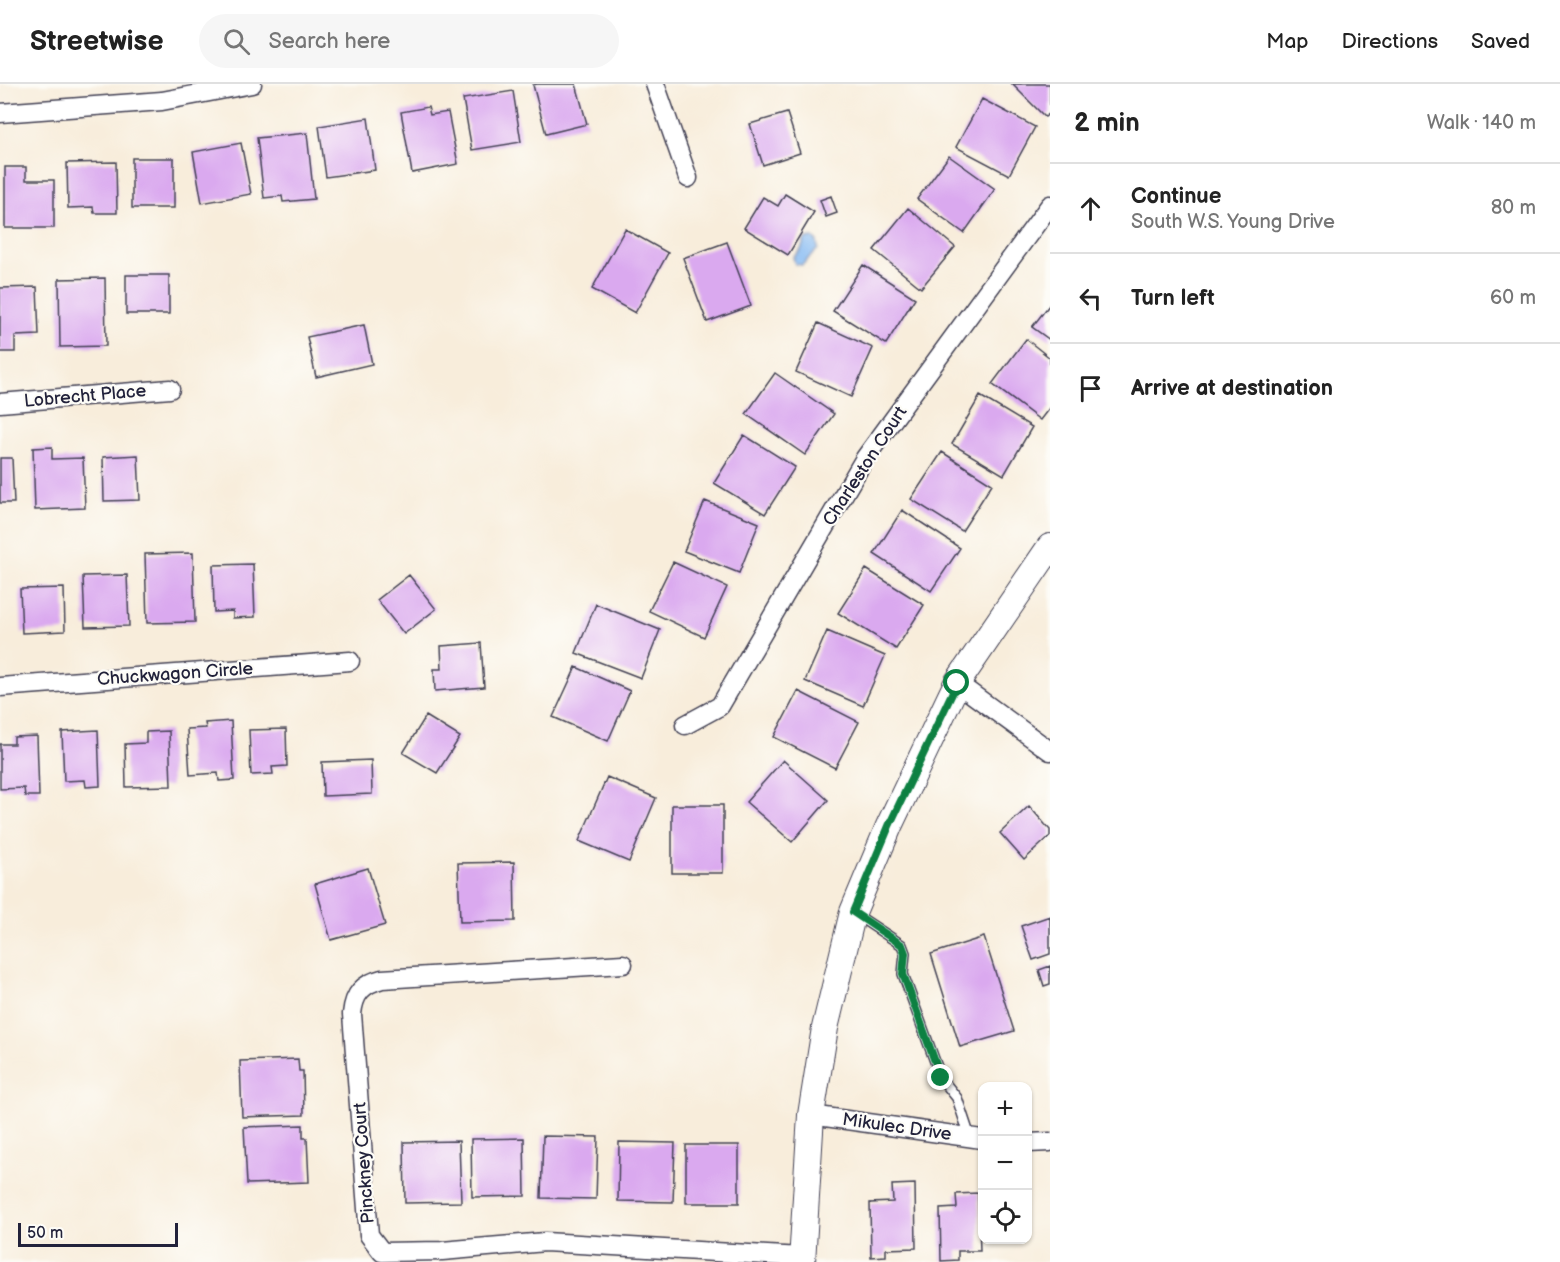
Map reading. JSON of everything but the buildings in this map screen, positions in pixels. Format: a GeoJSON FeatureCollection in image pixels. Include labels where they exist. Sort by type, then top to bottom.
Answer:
{"type":"FeatureCollection","features":[{"type":"Feature","properties":{"kind":"main road"},"geometry":{"type":"LineString","coordinates":[[802,1259],[811,1115],[825,1028],[853,912],[889,826],[957,683],[1050,546]]}},
{"type":"Feature","properties":{"kind":"street"},"geometry":{"type":"LineString","coordinates":[[0,113],[162,101],[252,84]]}},
{"type":"Feature","properties":{"kind":"street"},"geometry":{"type":"LineString","coordinates":[[655,84],[688,178]]}},
{"type":"Feature","properties":{"kind":"street","name":"Charleston Court"},"geometry":{"type":"LineString","coordinates":[[685,725],[720,706],[865,458],[1050,205]]}},
{"type":"Feature","properties":{"kind":"street","name":"Lobrecht Place"},"geometry":{"type":"LineString","coordinates":[[0,403],[170,389]]}},
{"type":"Feature","properties":{"kind":"street","name":"Chuckwagon Circle"},"geometry":{"type":"LineString","coordinates":[[0,687],[350,661]]}},
{"type":"Feature","properties":{"kind":"street"},"geometry":{"type":"LineString","coordinates":[[957,683],[1050,751]]}},
{"type":"Feature","properties":{"kind":"street","name":"Pinckney Court"},"geometry":{"type":"LineString","coordinates":[[624,963],[382,979],[369,982],[362,988],[354,1000],[352,1014],[369,1235],[382,1252],[442,1251],[545,1242],[802,1259]]}},
{"type":"Feature","properties":{"kind":"street","name":"Mikulec Drive"},"geometry":{"type":"LineString","coordinates":[[811,1115],[976,1138]]}},
{"type":"Feature","properties":{"kind":"street"},"geometry":{"type":"LineString","coordinates":[[1032,1143],[1050,1142]]}},
{"type":"Feature","properties":{"kind":"lane"},"geometry":{"type":"LineString","coordinates":[[853,912],[902,945],[905,953],[903,974],[941,1078],[957,1098],[976,1138]]}},
{"type":"Feature","properties":{"kind":"water"},"geometry":{"type":"Polygon","coordinates":[[[813,238],[817,242],[818,249],[802,265],[795,264],[793,257],[801,250],[805,239],[813,238]]]}},
{"type":"Feature","properties":{"kind":"route"},"geometry":{"type":"LineString","coordinates":[[941,1078],[903,974],[905,953],[902,945],[853,912],[889,826],[957,683]]}}]}
